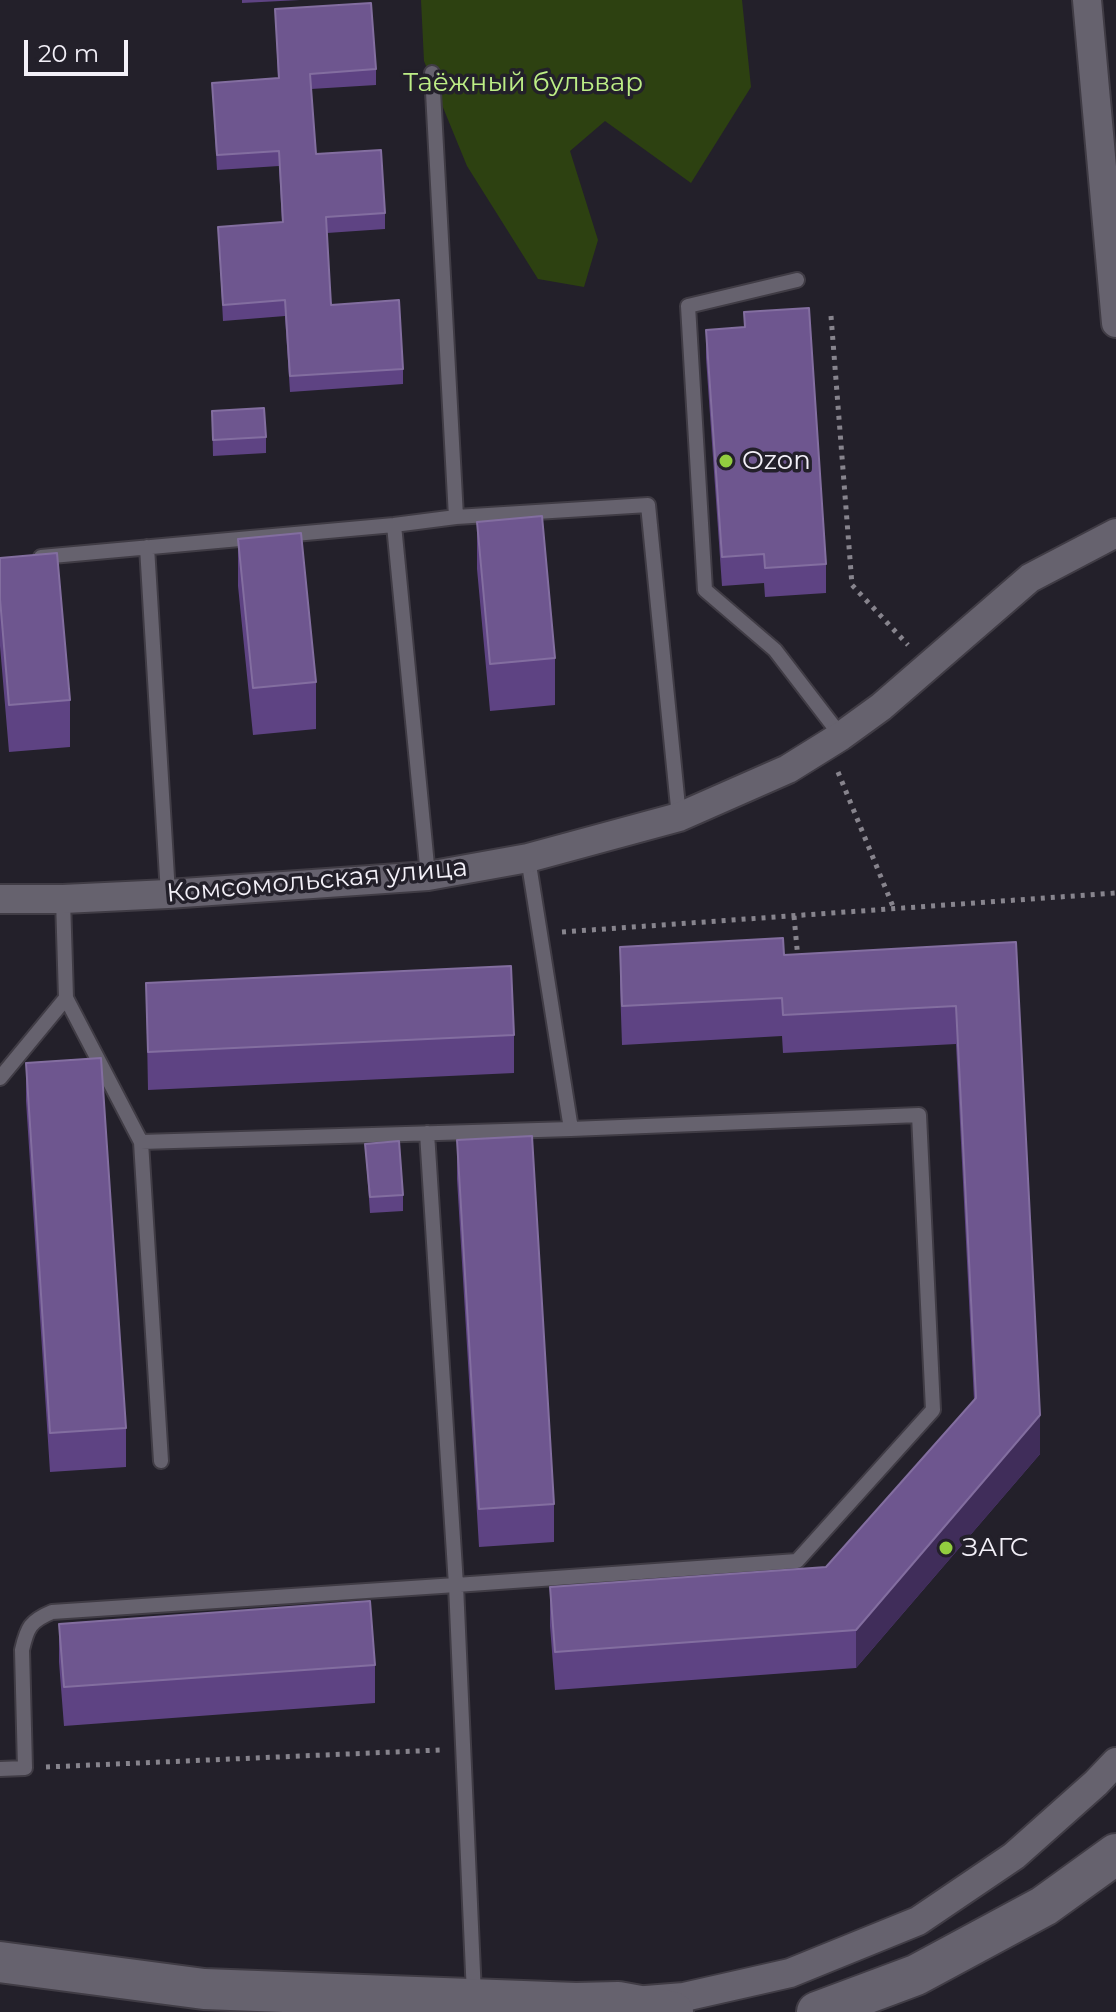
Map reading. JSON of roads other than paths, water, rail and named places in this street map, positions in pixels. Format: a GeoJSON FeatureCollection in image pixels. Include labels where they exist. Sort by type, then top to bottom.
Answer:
{"type":"FeatureCollection","features":[{"type":"Feature","properties":{"kind":"street"},"geometry":{"type":"LineString","coordinates":[[1087,0],[1116,323]]}},
{"type":"Feature","properties":{"kind":"street","name":"Комсомольская улица"},"geometry":{"type":"LineString","coordinates":[[0,899],[168,894],[428,876],[528,858],[679,817],[788,769],[834,740],[881,707],[1030,578],[1116,533]]}},
{"type":"Feature","properties":{"kind":"street"},"geometry":{"type":"LineString","coordinates":[[0,1962],[203,2001],[474,2000],[576,2003],[684,1997],[790,1973],[918,1921],[1014,1856],[1116,1762]]}},
{"type":"Feature","properties":{"kind":"street"},"geometry":{"type":"LineString","coordinates":[[817,2012],[916,1975],[1044,1906],[1116,1854]]}},
{"type":"Feature","properties":{"kind":"street"},"geometry":{"type":"LineString","coordinates":[[618,2002],[673,2012]]}},
{"type":"Feature","properties":{"kind":"lane"},"geometry":{"type":"LineString","coordinates":[[432,73],[456,517]]}},
{"type":"Feature","properties":{"kind":"lane"},"geometry":{"type":"LineString","coordinates":[[797,280],[688,306],[705,590],[775,650],[834,740]]}},
{"type":"Feature","properties":{"kind":"lane"},"geometry":{"type":"LineString","coordinates":[[29,558],[456,517],[648,505],[679,817]]}},
{"type":"Feature","properties":{"kind":"lane"},"geometry":{"type":"LineString","coordinates":[[394,525],[428,876]]}},
{"type":"Feature","properties":{"kind":"lane"},"geometry":{"type":"LineString","coordinates":[[147,547],[168,894]]}},
{"type":"Feature","properties":{"kind":"lane"},"geometry":{"type":"LineString","coordinates":[[528,858],[571,1129]]}},
{"type":"Feature","properties":{"kind":"lane"},"geometry":{"type":"LineString","coordinates":[[63,899],[66,998],[141,1142],[161,1461]]}},
{"type":"Feature","properties":{"kind":"lane"},"geometry":{"type":"LineString","coordinates":[[0,1078],[66,998]]}},
{"type":"Feature","properties":{"kind":"lane"},"geometry":{"type":"LineString","coordinates":[[0,1769],[25,1768],[22,1650],[26,1633],[37,1618],[52,1612],[797,1561],[933,1410],[919,1115],[141,1142]]}},
{"type":"Feature","properties":{"kind":"lane"},"geometry":{"type":"LineString","coordinates":[[427,1133],[456,1585],[474,2000]]}},
{"type":"Feature","properties":{"kind":"place","name":"Ozon"},"geometry":{"type":"Point","coordinates":[726,461]}},
{"type":"Feature","properties":{"kind":"place","name":"ЗАГС"},"geometry":{"type":"Point","coordinates":[946,1548]}},
{"type":"Feature","properties":{"kind":"park label","name":"Таёжный бульвар"},"geometry":{"type":"Point","coordinates":[523,83]}}]}
